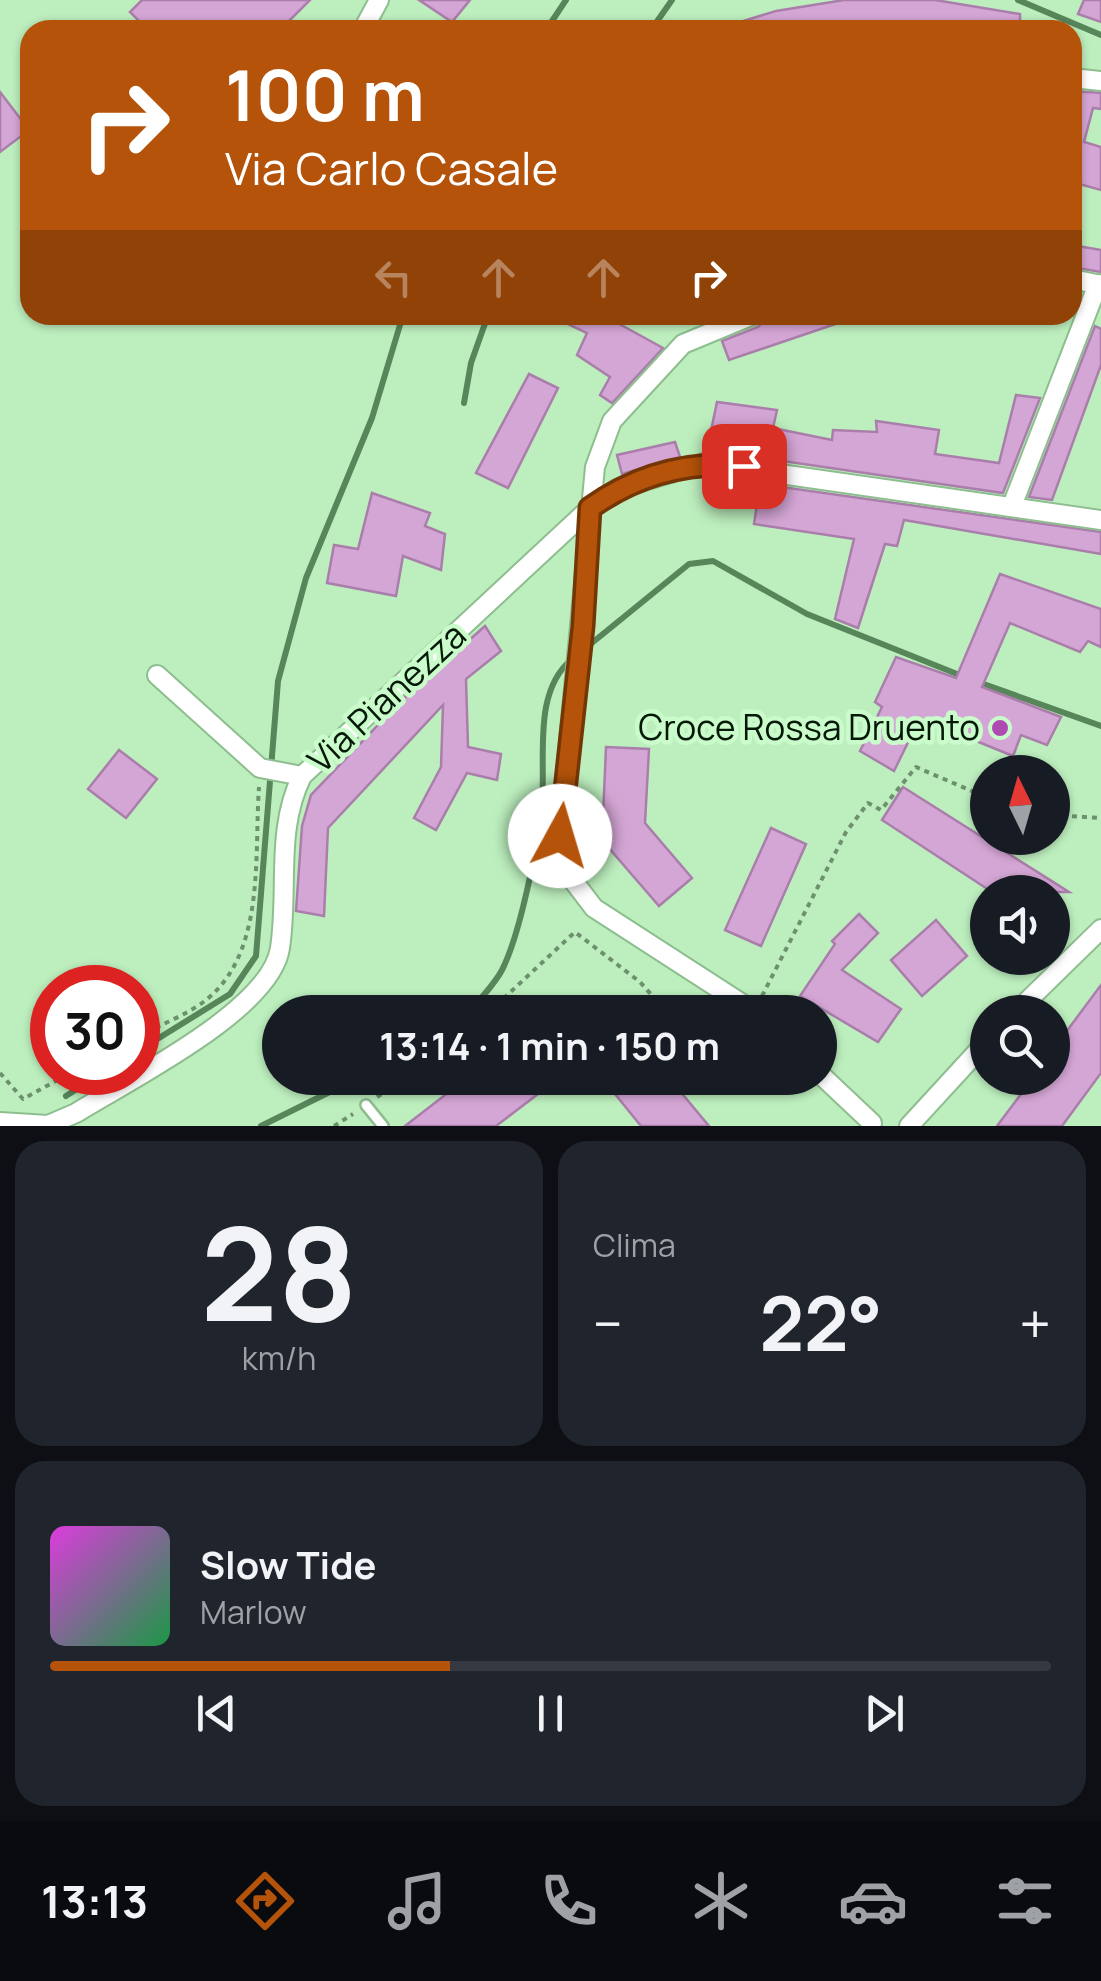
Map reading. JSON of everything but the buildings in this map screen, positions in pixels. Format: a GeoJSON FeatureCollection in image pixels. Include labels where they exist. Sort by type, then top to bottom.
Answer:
{"type":"FeatureCollection","features":[{"type":"Feature","properties":{"kind":"street"},"geometry":{"type":"LineString","coordinates":[[1012,506],[1100,284]]}},
{"type":"Feature","properties":{"kind":"street"},"geometry":{"type":"LineString","coordinates":[[728,995],[594,908],[568,874],[560,836],[583,626],[595,467],[612,421],[683,344],[729,325]]}},
{"type":"Feature","properties":{"kind":"street","name":"Via Pianezza"},"geometry":{"type":"LineString","coordinates":[[0,1122],[48,1124],[76,1112],[244,1008],[266,981],[280,952],[293,772],[590,508],[617,489],[704,463],[1101,520]]}},
{"type":"Feature","properties":{"kind":"street"},"geometry":{"type":"LineString","coordinates":[[157,676],[260,768],[293,772]]}},
{"type":"Feature","properties":{"kind":"street"},"geometry":{"type":"LineString","coordinates":[[1033,995],[1101,929]]}},
{"type":"Feature","properties":{"kind":"street"},"geometry":{"type":"LineString","coordinates":[[908,1126],[970,1059]]}},
{"type":"Feature","properties":{"kind":"street"},"geometry":{"type":"LineString","coordinates":[[837,1090],[873,1125]]}},
{"type":"Feature","properties":{"kind":"lane"},"geometry":{"type":"LineString","coordinates":[[366,1105],[382,1126]]}},
{"type":"Feature","properties":{"kind":"path"},"geometry":{"type":"LineString","coordinates":[[763,995],[846,832],[868,803],[881,810],[916,767],[970,790]]}},
{"type":"Feature","properties":{"kind":"path"},"geometry":{"type":"LineString","coordinates":[[160,1025],[206,1000],[240,961],[250,921],[260,768]]}},
{"type":"Feature","properties":{"kind":"path"},"geometry":{"type":"LineString","coordinates":[[1070,816],[1101,818]]}},
{"type":"Feature","properties":{"kind":"path"},"geometry":{"type":"LineString","coordinates":[[507,995],[575,932],[652,995]]}},
{"type":"Feature","properties":{"kind":"path"},"geometry":{"type":"LineString","coordinates":[[0,1074],[23,1099],[30,1095]]}},
{"type":"Feature","properties":{"kind":"waterway"},"geometry":{"type":"LineString","coordinates":[[553,20],[566,0]]}},
{"type":"Feature","properties":{"kind":"waterway"},"geometry":{"type":"LineString","coordinates":[[658,20],[672,0]]}},
{"type":"Feature","properties":{"kind":"waterway"},"geometry":{"type":"LineString","coordinates":[[1018,0],[1065,20]]}},
{"type":"Feature","properties":{"kind":"waterway"},"geometry":{"type":"LineString","coordinates":[[1082,27],[1101,35]]}},
{"type":"Feature","properties":{"kind":"waterway"},"geometry":{"type":"LineString","coordinates":[[160,1037],[230,994],[256,956],[278,681],[306,578],[372,418],[400,325]]}},
{"type":"Feature","properties":{"kind":"waterway"},"geometry":{"type":"LineString","coordinates":[[464,403],[471,363],[484,325]]}},
{"type":"Feature","properties":{"kind":"waterway"},"geometry":{"type":"LineString","coordinates":[[582,651],[689,564],[713,561],[807,614],[962,676]]}},
{"type":"Feature","properties":{"kind":"waterway"},"geometry":{"type":"LineString","coordinates":[[484,995],[499,976],[515,935],[540,822],[546,707],[559,673],[572,659]]}},
{"type":"Feature","properties":{"kind":"waterway"},"geometry":{"type":"LineString","coordinates":[[978,682],[1101,726]]}},
{"type":"Feature","properties":{"kind":"waterway"},"geometry":{"type":"LineString","coordinates":[[261,1126],[324,1095]]}},
{"type":"Feature","properties":{"kind":"place","name":"Croce Rossa Druento"},"geometry":{"type":"Point","coordinates":[1000,728]}},
{"type":"Feature","properties":{"kind":"route"},"geometry":{"type":"LineString","coordinates":[[560,836],[583,626],[590,508],[617,489],[669,471],[704,463],[744,466]]}}]}
